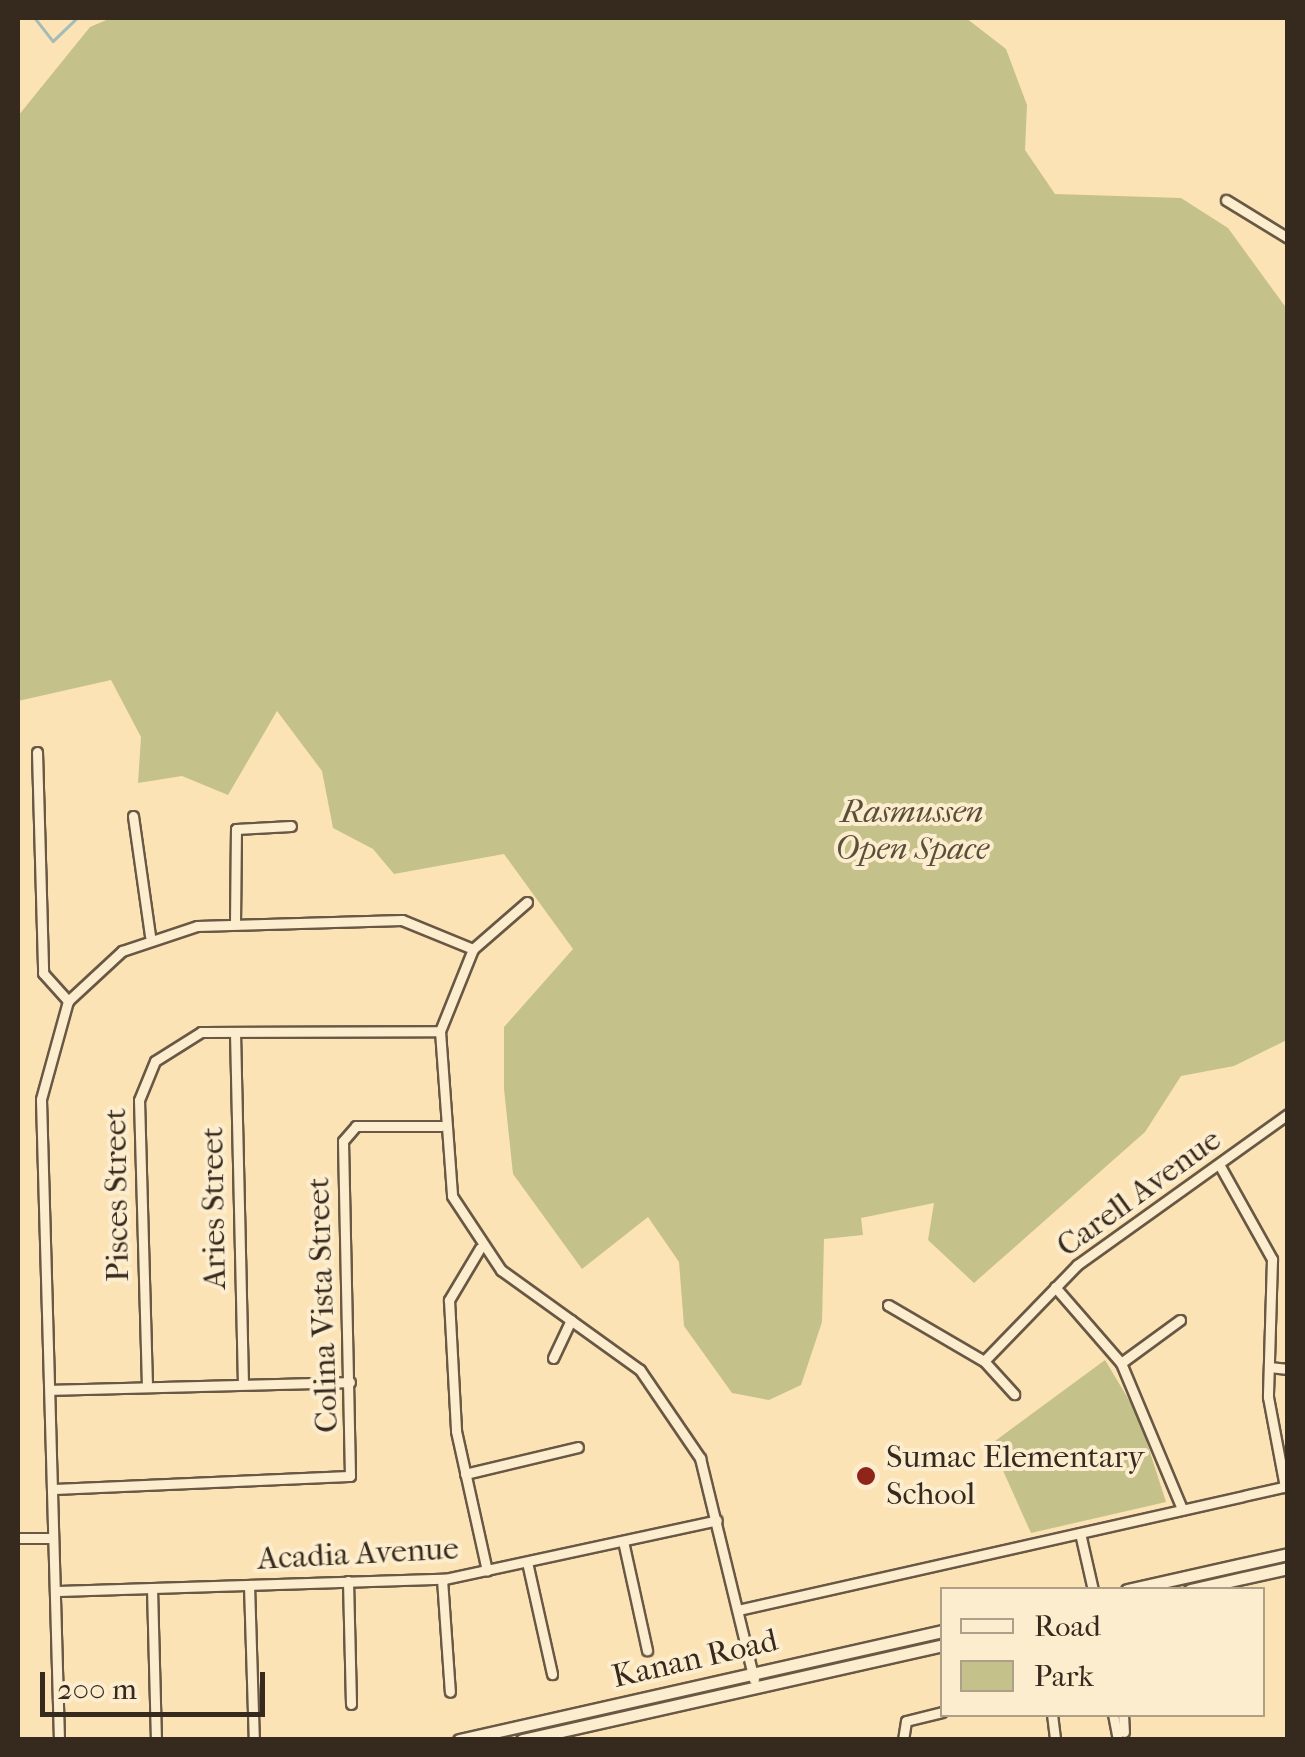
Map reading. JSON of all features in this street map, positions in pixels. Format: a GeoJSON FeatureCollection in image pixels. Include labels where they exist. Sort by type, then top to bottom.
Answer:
{"type":"FeatureCollection","features":[{"type":"Feature","properties":{"kind":"main road"},"geometry":{"type":"LineString","coordinates":[[1140,1587],[1288,1554]]}},
{"type":"Feature","properties":{"kind":"main road"},"geometry":{"type":"LineString","coordinates":[[1203,1587],[1288,1568]]}},
{"type":"Feature","properties":{"kind":"main road","name":"Kanan Road"},"geometry":{"type":"LineString","coordinates":[[522,1740],[940,1632]]}},
{"type":"Feature","properties":{"kind":"main road","name":"Kanan Road"},"geometry":{"type":"LineString","coordinates":[[459,1740],[940,1645]]}},
{"type":"Feature","properties":{"kind":"street"},"geometry":{"type":"LineString","coordinates":[[1226,200],[1288,238]]}},
{"type":"Feature","properties":{"kind":"street"},"geometry":{"type":"LineString","coordinates":[[37,752],[43,972],[68,1001]]}},
{"type":"Feature","properties":{"kind":"street"},"geometry":{"type":"LineString","coordinates":[[133,816],[150,936]]}},
{"type":"Feature","properties":{"kind":"street"},"geometry":{"type":"LineString","coordinates":[[235,923],[236,829],[291,826]]}},
{"type":"Feature","properties":{"kind":"street"},"geometry":{"type":"LineString","coordinates":[[527,902],[473,949],[440,1032],[442,1126],[452,1196],[480,1248],[640,1370],[700,1458],[754,1681]]}},
{"type":"Feature","properties":{"kind":"street"},"geometry":{"type":"LineString","coordinates":[[59,1740],[41,1099],[68,1001],[93,972],[150,936],[235,923],[402,920],[473,949]]}},
{"type":"Feature","properties":{"kind":"street","name":"Pisces Street"},"geometry":{"type":"LineString","coordinates":[[147,1386],[142,1083],[186,1036],[235,1032],[440,1032]]}},
{"type":"Feature","properties":{"kind":"street","name":"Aries Street"},"geometry":{"type":"LineString","coordinates":[[235,1032],[244,1384]]}},
{"type":"Feature","properties":{"kind":"street","name":"Carell Avenue"},"geometry":{"type":"LineString","coordinates":[[984,1361],[1055,1286],[1288,1114]]}},
{"type":"Feature","properties":{"kind":"street","name":"Colina Vista Street"},"geometry":{"type":"LineString","coordinates":[[53,1489],[350,1476],[346,1130],[442,1126]]}},
{"type":"Feature","properties":{"kind":"street"},"geometry":{"type":"LineString","coordinates":[[738,1610],[1286,1486],[1269,1366],[1272,1259],[1220,1166]]}},
{"type":"Feature","properties":{"kind":"street"},"geometry":{"type":"LineString","coordinates":[[480,1248],[449,1300],[465,1474],[486,1571]]}},
{"type":"Feature","properties":{"kind":"street"},"geometry":{"type":"LineString","coordinates":[[1055,1286],[1122,1363],[1182,1509]]}},
{"type":"Feature","properties":{"kind":"street"},"geometry":{"type":"LineString","coordinates":[[888,1305],[984,1361],[1014,1394]]}},
{"type":"Feature","properties":{"kind":"street"},"geometry":{"type":"LineString","coordinates":[[553,1358],[571,1320]]}},
{"type":"Feature","properties":{"kind":"street"},"geometry":{"type":"LineString","coordinates":[[1122,1363],[1180,1320]]}},
{"type":"Feature","properties":{"kind":"street"},"geometry":{"type":"LineString","coordinates":[[1269,1366],[1288,1369]]}},
{"type":"Feature","properties":{"kind":"street"},"geometry":{"type":"LineString","coordinates":[[50,1390],[350,1382]]}},
{"type":"Feature","properties":{"kind":"street"},"geometry":{"type":"LineString","coordinates":[[465,1474],[578,1447]]}},
{"type":"Feature","properties":{"kind":"street","name":"Acadia Avenue"},"geometry":{"type":"LineString","coordinates":[[56,1590],[442,1579],[717,1520]]}},
{"type":"Feature","properties":{"kind":"street"},"geometry":{"type":"LineString","coordinates":[[1080,1533],[1091,1587]]}},
{"type":"Feature","properties":{"kind":"street"},"geometry":{"type":"LineString","coordinates":[[18,1538],[53,1538]]}},
{"type":"Feature","properties":{"kind":"street"},"geometry":{"type":"LineString","coordinates":[[623,1540],[647,1650]]}},
{"type":"Feature","properties":{"kind":"street"},"geometry":{"type":"LineString","coordinates":[[527,1562],[552,1674]]}},
{"type":"Feature","properties":{"kind":"street"},"geometry":{"type":"LineString","coordinates":[[442,1579],[450,1692]]}},
{"type":"Feature","properties":{"kind":"street"},"geometry":{"type":"LineString","coordinates":[[348,1581],[351,1704]]}},
{"type":"Feature","properties":{"kind":"street"},"geometry":{"type":"LineString","coordinates":[[249,1584],[254,1740]]}},
{"type":"Feature","properties":{"kind":"street"},"geometry":{"type":"LineString","coordinates":[[152,1588],[156,1740]]}},
{"type":"Feature","properties":{"kind":"street"},"geometry":{"type":"LineString","coordinates":[[904,1740],[906,1721],[940,1712]]}},
{"type":"Feature","properties":{"kind":"green space","name":"Rasmussen Open Space"},"geometry":{"type":"Polygon","coordinates":[[[111,18],[966,18],[1006,49],[1027,105],[1025,150],[1055,194],[1181,198],[1228,228],[1287,309],[1287,1040],[1234,1066],[1181,1076],[1145,1132],[974,1283],[928,1240],[934,1203],[861,1218],[863,1235],[824,1239],[822,1322],[801,1385],[769,1400],[732,1393],[684,1326],[679,1262],[648,1217],[582,1269],[513,1174],[504,1089],[504,1027],[573,949],[504,854],[394,874],[373,849],[333,828],[322,771],[277,711],[228,795],[182,776],[138,783],[141,737],[111,680],[18,701],[18,116],[90,27],[111,18]]]}},
{"type":"Feature","properties":{"kind":"green space"},"geometry":{"type":"Polygon","coordinates":[[[1105,1360],[1138,1415],[1166,1502],[1031,1533],[991,1444],[1105,1360]]]}},
{"type":"Feature","properties":{"kind":"waterway"},"geometry":{"type":"LineString","coordinates":[[35,18],[53,41],[77,18]]}},
{"type":"Feature","properties":{"kind":"place","name":"Sumac Elementary School"},"geometry":{"type":"Point","coordinates":[866,1476]}}]}
